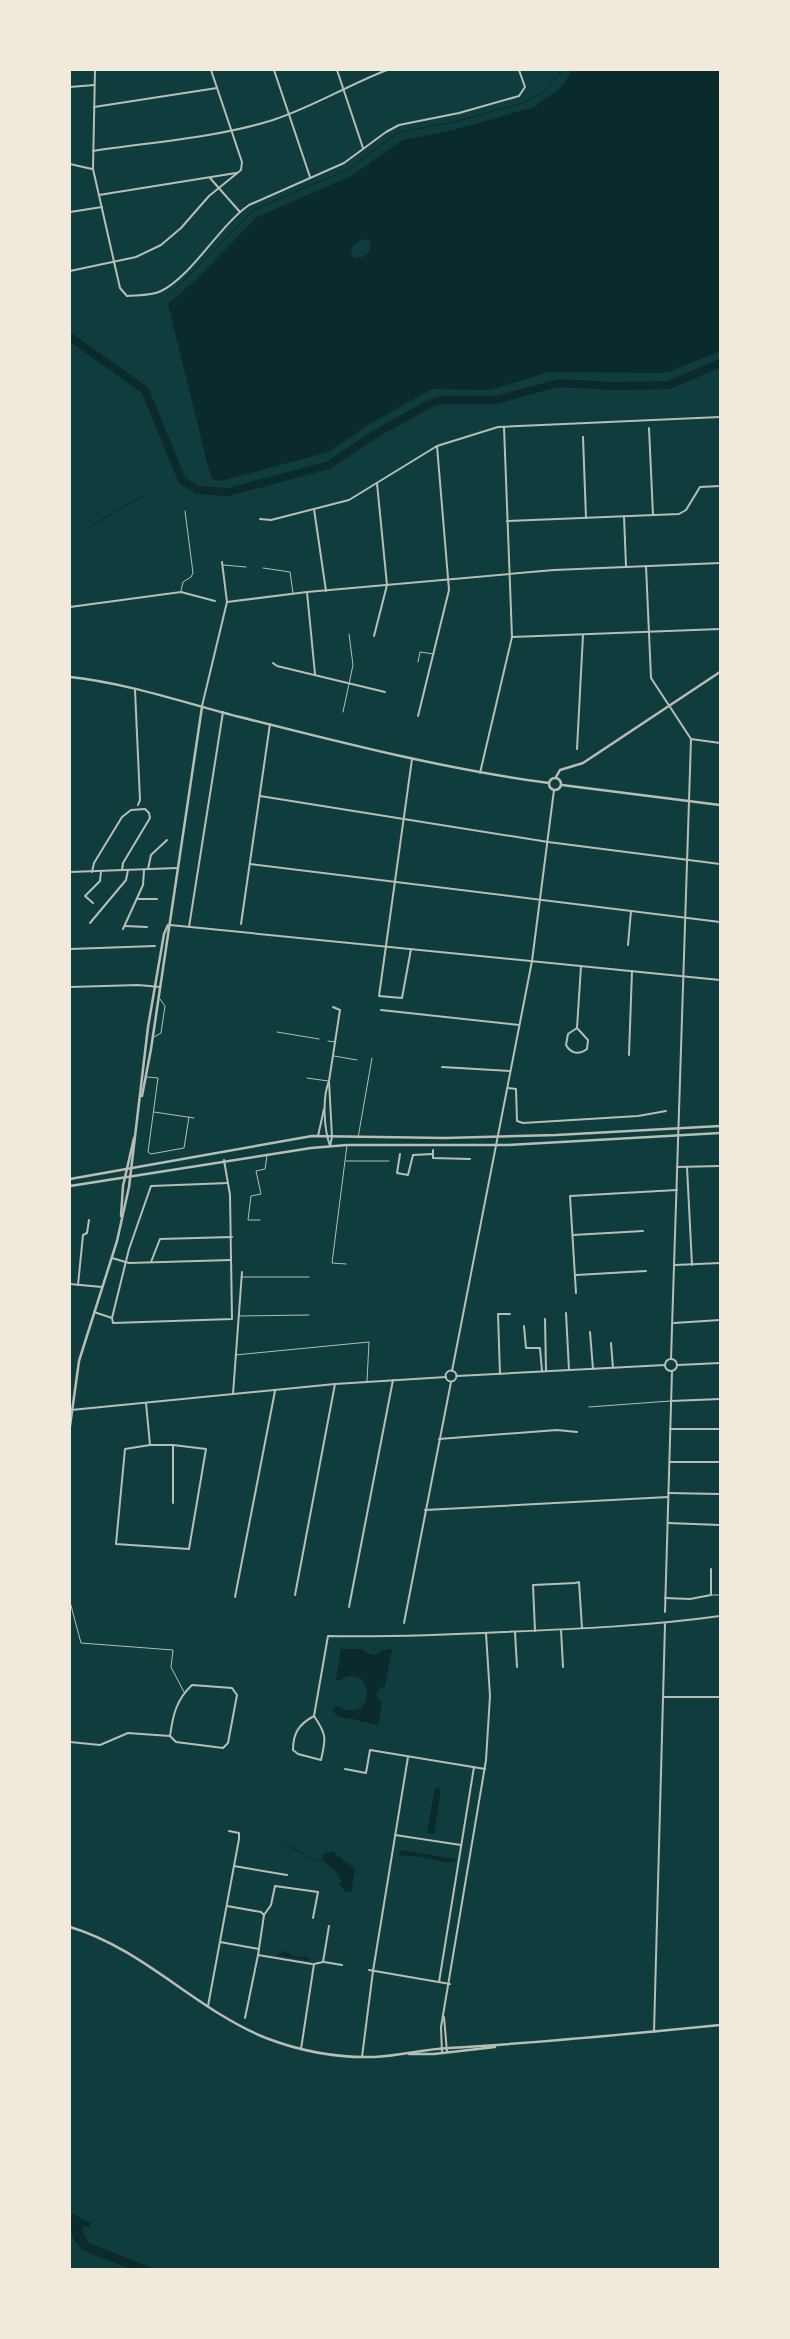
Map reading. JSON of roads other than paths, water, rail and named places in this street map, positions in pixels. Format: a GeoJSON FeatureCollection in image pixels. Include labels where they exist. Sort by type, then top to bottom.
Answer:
{"type":"FeatureCollection","features":[{"type":"Feature","properties":{"kind":"street"},"geometry":{"type":"LineString","coordinates":[[95,70],[93,169],[120,288],[127,296],[154,293],[165,289],[249,205],[344,162],[399,125],[460,113],[520,96],[525,87],[519,70]]}},
{"type":"Feature","properties":{"kind":"street"},"geometry":{"type":"LineString","coordinates":[[70,270],[136,257],[160,245],[181,228],[209,196],[239,173],[243,167],[242,162],[211,70]]}},
{"type":"Feature","properties":{"kind":"street"},"geometry":{"type":"LineString","coordinates":[[274,70],[310,177]]}},
{"type":"Feature","properties":{"kind":"street"},"geometry":{"type":"LineString","coordinates":[[337,70],[363,148]]}},
{"type":"Feature","properties":{"kind":"street"},"geometry":{"type":"LineString","coordinates":[[93,151],[231,130],[289,114],[344,91],[387,70]]}},
{"type":"Feature","properties":{"kind":"street"},"geometry":{"type":"LineString","coordinates":[[70,87],[94,85]]}},
{"type":"Feature","properties":{"kind":"street"},"geometry":{"type":"LineString","coordinates":[[94,107],[217,88]]}},
{"type":"Feature","properties":{"kind":"street"},"geometry":{"type":"LineString","coordinates":[[70,164],[93,169]]}},
{"type":"Feature","properties":{"kind":"street"},"geometry":{"type":"LineString","coordinates":[[99,195],[239,173]]}},
{"type":"Feature","properties":{"kind":"street"},"geometry":{"type":"LineString","coordinates":[[208,178],[240,212]]}},
{"type":"Feature","properties":{"kind":"street"},"geometry":{"type":"LineString","coordinates":[[70,212],[102,207]]}},
{"type":"Feature","properties":{"kind":"street"},"geometry":{"type":"LineString","coordinates":[[260,519],[271,520],[349,500],[437,446],[504,427],[720,417]]}},
{"type":"Feature","properties":{"kind":"street"},"geometry":{"type":"LineString","coordinates":[[480,773],[512,637],[504,427]]}},
{"type":"Feature","properties":{"kind":"street"},"geometry":{"type":"LineString","coordinates":[[649,428],[652,514]]}},
{"type":"Feature","properties":{"kind":"street"},"geometry":{"type":"LineString","coordinates":[[583,437],[586,518]]}},
{"type":"Feature","properties":{"kind":"street"},"geometry":{"type":"LineString","coordinates":[[418,716],[449,590],[437,446]]}},
{"type":"Feature","properties":{"kind":"street"},"geometry":{"type":"LineString","coordinates":[[374,636],[386,585],[377,483]]}},
{"type":"Feature","properties":{"kind":"street"},"geometry":{"type":"LineString","coordinates":[[507,521],[683,512],[700,487],[720,486]]}},
{"type":"Feature","properties":{"kind":"street"},"geometry":{"type":"LineString","coordinates":[[314,509],[326,591]]}},
{"type":"Feature","properties":{"kind":"street"},"geometry":{"type":"LineString","coordinates":[[624,516],[626,566]]}},
{"type":"Feature","properties":{"kind":"street"},"geometry":{"type":"LineString","coordinates":[[139,1109],[152,1039],[202,707],[228,602],[222,562]]}},
{"type":"Feature","properties":{"kind":"street"},"geometry":{"type":"LineString","coordinates":[[228,602],[307,592],[509,574],[626,566],[720,563]]}},
{"type":"Feature","properties":{"kind":"street"},"geometry":{"type":"LineString","coordinates":[[646,566],[651,678],[691,739],[678,1128],[674,1323],[671,1358],[665,1365]]}},
{"type":"Feature","properties":{"kind":"street"},"geometry":{"type":"LineString","coordinates":[[70,607],[181,592],[215,601]]}},
{"type":"Feature","properties":{"kind":"street"},"geometry":{"type":"LineString","coordinates":[[307,592],[315,675]]}},
{"type":"Feature","properties":{"kind":"street"},"geometry":{"type":"LineString","coordinates":[[512,637],[720,629]]}},
{"type":"Feature","properties":{"kind":"street"},"geometry":{"type":"LineString","coordinates":[[577,749],[583,635]]}},
{"type":"Feature","properties":{"kind":"street"},"geometry":{"type":"LineString","coordinates":[[273,663],[386,692]]}},
{"type":"Feature","properties":{"kind":"street"},"geometry":{"type":"LineString","coordinates":[[70,677],[135,690],[412,759],[480,773],[549,783],[560,770],[583,763],[720,672]]}},
{"type":"Feature","properties":{"kind":"street"},"geometry":{"type":"LineString","coordinates":[[135,690],[140,800],[138,805]]}},
{"type":"Feature","properties":{"kind":"street"},"geometry":{"type":"LineString","coordinates":[[189,927],[223,712]]}},
{"type":"Feature","properties":{"kind":"street"},"geometry":{"type":"LineString","coordinates":[[241,924],[270,724]]}},
{"type":"Feature","properties":{"kind":"street"},"geometry":{"type":"LineString","coordinates":[[691,739],[720,743]]}},
{"type":"Feature","properties":{"kind":"street"},"geometry":{"type":"LineString","coordinates":[[410,948],[402,998],[379,996],[378,992],[412,759]]}},
{"type":"Feature","properties":{"kind":"street"},"geometry":{"type":"LineString","coordinates":[[556,777],[562,784],[720,805]]}},
{"type":"Feature","properties":{"kind":"street"},"geometry":{"type":"LineString","coordinates":[[549,783],[550,788],[554,790]]}},
{"type":"Feature","properties":{"kind":"street"},"geometry":{"type":"LineString","coordinates":[[554,790],[559,789],[562,784]]}},
{"type":"Feature","properties":{"kind":"street"},"geometry":{"type":"LineString","coordinates":[[446,1377],[448,1372],[452,1371],[532,961],[554,790]]}},
{"type":"Feature","properties":{"kind":"street"},"geometry":{"type":"LineString","coordinates":[[260,796],[548,842],[720,864]]}},
{"type":"Feature","properties":{"kind":"street"},"geometry":{"type":"LineString","coordinates":[[92,872],[94,863],[122,817],[131,810],[145,810],[149,813],[150,818],[123,863],[122,870]]}},
{"type":"Feature","properties":{"kind":"street"},"geometry":{"type":"LineString","coordinates":[[148,870],[151,855],[167,840]]}},
{"type":"Feature","properties":{"kind":"street"},"geometry":{"type":"LineString","coordinates":[[250,864],[540,898],[720,922]]}},
{"type":"Feature","properties":{"kind":"street"},"geometry":{"type":"LineString","coordinates":[[70,872],[177,868]]}},
{"type":"Feature","properties":{"kind":"street"},"geometry":{"type":"LineString","coordinates":[[90,923],[126,880],[128,870]]}},
{"type":"Feature","properties":{"kind":"street"},"geometry":{"type":"LineString","coordinates":[[123,930],[143,885],[144,870]]}},
{"type":"Feature","properties":{"kind":"street"},"geometry":{"type":"LineString","coordinates":[[93,903],[85,896],[100,881],[102,871]]}},
{"type":"Feature","properties":{"kind":"street"},"geometry":{"type":"LineString","coordinates":[[137,899],[157,900]]}},
{"type":"Feature","properties":{"kind":"street"},"geometry":{"type":"LineString","coordinates":[[628,946],[632,910]]}},
{"type":"Feature","properties":{"kind":"street"},"geometry":{"type":"LineString","coordinates":[[168,925],[720,980]]}},
{"type":"Feature","properties":{"kind":"street"},"geometry":{"type":"LineString","coordinates":[[70,1426],[79,1361],[112,1258],[131,1177],[146,1039],[164,934],[168,925]]}},
{"type":"Feature","properties":{"kind":"street"},"geometry":{"type":"LineString","coordinates":[[125,926],[147,927]]}},
{"type":"Feature","properties":{"kind":"street"},"geometry":{"type":"LineString","coordinates":[[70,949],[155,946]]}},
{"type":"Feature","properties":{"kind":"street"},"geometry":{"type":"LineString","coordinates":[[577,1028],[568,1034],[566,1046],[568,1050],[578,1053],[587,1049],[588,1040],[577,1028],[581,966]]}},
{"type":"Feature","properties":{"kind":"street"},"geometry":{"type":"LineString","coordinates":[[629,1055],[632,971]]}},
{"type":"Feature","properties":{"kind":"street"},"geometry":{"type":"LineString","coordinates":[[70,987],[160,987]]}},
{"type":"Feature","properties":{"kind":"street"},"geometry":{"type":"LineString","coordinates":[[153,996],[158,997]]}},
{"type":"Feature","properties":{"kind":"street"},"geometry":{"type":"LineString","coordinates":[[330,1146],[327,1137],[326,1090],[340,1010],[333,1007]]}},
{"type":"Feature","properties":{"kind":"street"},"geometry":{"type":"LineString","coordinates":[[381,1010],[519,1026]]}},
{"type":"Feature","properties":{"kind":"street"},"geometry":{"type":"LineString","coordinates":[[146,1039],[152,1039]]}},
{"type":"Feature","properties":{"kind":"street"},"geometry":{"type":"LineString","coordinates":[[442,1067],[510,1071]]}},
{"type":"Feature","properties":{"kind":"street"},"geometry":{"type":"LineString","coordinates":[[329,1081],[332,1137],[330,1146]]}},
{"type":"Feature","properties":{"kind":"street"},"geometry":{"type":"LineString","coordinates":[[507,1088],[516,1089],[517,1121],[523,1123],[638,1116],[666,1111]]}},
{"type":"Feature","properties":{"kind":"street"},"geometry":{"type":"LineString","coordinates":[[318,1136],[325,1106]]}},
{"type":"Feature","properties":{"kind":"street"},"geometry":{"type":"LineString","coordinates":[[70,1179],[318,1136],[358,1138],[498,1136],[720,1126]]}},
{"type":"Feature","properties":{"kind":"street"},"geometry":{"type":"LineString","coordinates":[[70,1186],[224,1160],[330,1146],[497,1145],[678,1137],[720,1133]]}},
{"type":"Feature","properties":{"kind":"street"},"geometry":{"type":"LineString","coordinates":[[121,1220],[124,1178],[135,1135]]}},
{"type":"Feature","properties":{"kind":"street"},"geometry":{"type":"LineString","coordinates":[[433,1150],[433,1158],[470,1159]]}},
{"type":"Feature","properties":{"kind":"street"},"geometry":{"type":"LineString","coordinates":[[400,1154],[397,1173],[408,1175],[413,1155],[433,1154]]}},
{"type":"Feature","properties":{"kind":"street"},"geometry":{"type":"LineString","coordinates":[[224,1160],[228,1183],[232,1237],[232,1319],[113,1323],[112,1318],[125,1262],[151,1186],[228,1183]]}},
{"type":"Feature","properties":{"kind":"street"},"geometry":{"type":"LineString","coordinates":[[677,1168],[720,1166]]}},
{"type":"Feature","properties":{"kind":"street"},"geometry":{"type":"LineString","coordinates":[[687,1167],[692,1265]]}},
{"type":"Feature","properties":{"kind":"street"},"geometry":{"type":"LineString","coordinates":[[576,1292],[570,1196],[677,1190]]}},
{"type":"Feature","properties":{"kind":"street"},"geometry":{"type":"LineString","coordinates":[[78,1285],[84,1236],[87,1233],[89,1220]]}},
{"type":"Feature","properties":{"kind":"street"},"geometry":{"type":"LineString","coordinates":[[572,1235],[643,1231]]}},
{"type":"Feature","properties":{"kind":"street"},"geometry":{"type":"LineString","coordinates":[[151,1262],[160,1239],[232,1237]]}},
{"type":"Feature","properties":{"kind":"street"},"geometry":{"type":"LineString","coordinates":[[112,1258],[125,1262],[232,1260]]}},
{"type":"Feature","properties":{"kind":"street"},"geometry":{"type":"LineString","coordinates":[[675,1266],[720,1263]]}},
{"type":"Feature","properties":{"kind":"street"},"geometry":{"type":"LineString","coordinates":[[575,1275],[646,1271]]}},
{"type":"Feature","properties":{"kind":"street"},"geometry":{"type":"LineString","coordinates":[[233,1394],[242,1272]]}},
{"type":"Feature","properties":{"kind":"street"},"geometry":{"type":"LineString","coordinates":[[70,1284],[102,1287]]}},
{"type":"Feature","properties":{"kind":"street"},"geometry":{"type":"LineString","coordinates":[[94,1312],[112,1318]]}},
{"type":"Feature","properties":{"kind":"street"},"geometry":{"type":"LineString","coordinates":[[566,1313],[569,1370]]}},
{"type":"Feature","properties":{"kind":"street"},"geometry":{"type":"LineString","coordinates":[[500,1374],[498,1314],[510,1314]]}},
{"type":"Feature","properties":{"kind":"street"},"geometry":{"type":"LineString","coordinates":[[545,1319],[546,1371]]}},
{"type":"Feature","properties":{"kind":"street"},"geometry":{"type":"LineString","coordinates":[[674,1323],[720,1320]]}},
{"type":"Feature","properties":{"kind":"street"},"geometry":{"type":"LineString","coordinates":[[524,1326],[526,1348],[540,1348],[542,1372]]}},
{"type":"Feature","properties":{"kind":"street"},"geometry":{"type":"LineString","coordinates":[[590,1332],[593,1369]]}},
{"type":"Feature","properties":{"kind":"street"},"geometry":{"type":"LineString","coordinates":[[611,1343],[613,1368]]}},
{"type":"Feature","properties":{"kind":"street"},"geometry":{"type":"LineString","coordinates":[[671,1358],[676,1360],[678,1365]]}},
{"type":"Feature","properties":{"kind":"street"},"geometry":{"type":"LineString","coordinates":[[678,1365],[720,1363]]}},
{"type":"Feature","properties":{"kind":"street"},"geometry":{"type":"LineString","coordinates":[[452,1371],[457,1376],[665,1365]]}},
{"type":"Feature","properties":{"kind":"street"},"geometry":{"type":"LineString","coordinates":[[665,1365],[667,1370],[672,1371]]}},
{"type":"Feature","properties":{"kind":"street"},"geometry":{"type":"LineString","coordinates":[[672,1371],[678,1365]]}},
{"type":"Feature","properties":{"kind":"street"},"geometry":{"type":"LineString","coordinates":[[665,1612],[672,1371]]}},
{"type":"Feature","properties":{"kind":"street"},"geometry":{"type":"LineString","coordinates":[[451,1382],[456,1380],[457,1376]]}},
{"type":"Feature","properties":{"kind":"street"},"geometry":{"type":"LineString","coordinates":[[71,1410],[335,1384],[446,1377],[451,1382]]}},
{"type":"Feature","properties":{"kind":"street"},"geometry":{"type":"LineString","coordinates":[[349,1607],[393,1380]]}},
{"type":"Feature","properties":{"kind":"street"},"geometry":{"type":"LineString","coordinates":[[404,1623],[451,1382]]}},
{"type":"Feature","properties":{"kind":"street"},"geometry":{"type":"LineString","coordinates":[[295,1595],[335,1384]]}},
{"type":"Feature","properties":{"kind":"street"},"geometry":{"type":"LineString","coordinates":[[235,1597],[275,1390]]}},
{"type":"Feature","properties":{"kind":"street"},"geometry":{"type":"LineString","coordinates":[[671,1401],[720,1399]]}},
{"type":"Feature","properties":{"kind":"street"},"geometry":{"type":"LineString","coordinates":[[146,1403],[150,1445]]}},
{"type":"Feature","properties":{"kind":"street"},"geometry":{"type":"LineString","coordinates":[[670,1429],[720,1430]]}},
{"type":"Feature","properties":{"kind":"street"},"geometry":{"type":"LineString","coordinates":[[439,1439],[557,1430],[577,1432]]}},
{"type":"Feature","properties":{"kind":"street"},"geometry":{"type":"LineString","coordinates":[[150,1445],[173,1445],[206,1450],[190,1549],[116,1544],[125,1449],[150,1445]]}},
{"type":"Feature","properties":{"kind":"street"},"geometry":{"type":"LineString","coordinates":[[173,1445],[173,1503]]}},
{"type":"Feature","properties":{"kind":"street"},"geometry":{"type":"LineString","coordinates":[[669,1462],[720,1462]]}},
{"type":"Feature","properties":{"kind":"street"},"geometry":{"type":"LineString","coordinates":[[668,1493],[720,1494]]}},
{"type":"Feature","properties":{"kind":"street"},"geometry":{"type":"LineString","coordinates":[[425,1510],[668,1498]]}},
{"type":"Feature","properties":{"kind":"street"},"geometry":{"type":"LineString","coordinates":[[668,1523],[720,1525]]}},
{"type":"Feature","properties":{"kind":"street"},"geometry":{"type":"LineString","coordinates":[[666,1598],[690,1599],[711,1595],[711,1569]]}},
{"type":"Feature","properties":{"kind":"street"},"geometry":{"type":"LineString","coordinates":[[535,1631],[533,1585],[579,1582],[582,1629]]}},
{"type":"Feature","properties":{"kind":"street"},"geometry":{"type":"LineString","coordinates":[[314,1716],[325,1731],[326,1737],[321,1760],[298,1754],[293,1750],[295,1733],[301,1725],[314,1716],[328,1636],[406,1637],[582,1629],[665,1623],[720,1616]]}},
{"type":"Feature","properties":{"kind":"street"},"geometry":{"type":"LineString","coordinates":[[654,2032],[665,1623]]}},
{"type":"Feature","properties":{"kind":"street"},"geometry":{"type":"LineString","coordinates":[[561,1630],[563,1667]]}},
{"type":"Feature","properties":{"kind":"street"},"geometry":{"type":"LineString","coordinates":[[515,1632],[517,1667]]}},
{"type":"Feature","properties":{"kind":"street"},"geometry":{"type":"LineString","coordinates":[[442,2053],[444,2012],[485,1769],[490,1718],[486,1633]]}},
{"type":"Feature","properties":{"kind":"street"},"geometry":{"type":"LineString","coordinates":[[70,1742],[100,1745],[128,1733],[170,1736],[176,1742],[223,1748],[228,1743],[237,1694],[232,1688],[192,1685],[184,1692],[174,1709],[170,1736]]}},
{"type":"Feature","properties":{"kind":"street"},"geometry":{"type":"LineString","coordinates":[[663,1697],[720,1697]]}},
{"type":"Feature","properties":{"kind":"street"},"geometry":{"type":"LineString","coordinates":[[345,1770],[366,1773],[370,1750],[485,1769]]}},
{"type":"Feature","properties":{"kind":"street"},"geometry":{"type":"LineString","coordinates":[[362,2057],[371,1971],[408,1756]]}},
{"type":"Feature","properties":{"kind":"street"},"geometry":{"type":"LineString","coordinates":[[440,1982],[474,1767]]}},
{"type":"Feature","properties":{"kind":"street"},"geometry":{"type":"LineString","coordinates":[[208,2006],[239,1833],[230,1832]]}},
{"type":"Feature","properties":{"kind":"street"},"geometry":{"type":"LineString","coordinates":[[395,1835],[461,1845]]}},
{"type":"Feature","properties":{"kind":"street"},"geometry":{"type":"LineString","coordinates":[[234,1866],[287,1875]]}},
{"type":"Feature","properties":{"kind":"street"},"geometry":{"type":"LineString","coordinates":[[245,2018],[264,1915],[269,1911],[275,1886],[318,1892],[313,1918]]}},
{"type":"Feature","properties":{"kind":"street"},"geometry":{"type":"LineString","coordinates":[[227,1906],[262,1912],[264,1915]]}},
{"type":"Feature","properties":{"kind":"street"},"geometry":{"type":"LineString","coordinates":[[323,1962],[329,1926]]}},
{"type":"Feature","properties":{"kind":"street"},"geometry":{"type":"LineString","coordinates":[[70,1927],[96,1936],[131,1954],[208,2006],[248,2030],[301,2049],[326,2054],[362,2057],[447,2053],[504,2045]]}},
{"type":"Feature","properties":{"kind":"street"},"geometry":{"type":"LineString","coordinates":[[220,1942],[259,1949]]}},
{"type":"Feature","properties":{"kind":"street"},"geometry":{"type":"LineString","coordinates":[[258,1954],[314,1964],[323,1962],[342,1965]]}},
{"type":"Feature","properties":{"kind":"street"},"geometry":{"type":"LineString","coordinates":[[301,2049],[314,1964]]}},
{"type":"Feature","properties":{"kind":"street"},"geometry":{"type":"LineString","coordinates":[[371,1971],[450,1984]]}},
{"type":"Feature","properties":{"kind":"street"},"geometry":{"type":"LineString","coordinates":[[444,2012],[447,2053]]}},
{"type":"Feature","properties":{"kind":"street"},"geometry":{"type":"LineString","coordinates":[[400,2054],[441,2048],[504,2045],[720,2026]]}},
{"type":"Feature","properties":{"kind":"lane"},"geometry":{"type":"LineString","coordinates":[[181,592],[181,585],[193,573],[185,511]]}},
{"type":"Feature","properties":{"kind":"lane"},"geometry":{"type":"LineString","coordinates":[[223,566],[246,567]]}},
{"type":"Feature","properties":{"kind":"lane"},"geometry":{"type":"LineString","coordinates":[[263,568],[290,572],[293,594]]}},
{"type":"Feature","properties":{"kind":"lane"},"geometry":{"type":"LineString","coordinates":[[344,712],[353,665],[349,634]]}},
{"type":"Feature","properties":{"kind":"lane"},"geometry":{"type":"LineString","coordinates":[[418,662],[420,652],[434,654]]}},
{"type":"Feature","properties":{"kind":"lane"},"geometry":{"type":"LineString","coordinates":[[152,1039],[161,1033],[165,1006],[158,997]]}},
{"type":"Feature","properties":{"kind":"lane"},"geometry":{"type":"LineString","coordinates":[[277,1032],[319,1039]]}},
{"type":"Feature","properties":{"kind":"lane"},"geometry":{"type":"LineString","coordinates":[[328,1041],[335,1042]]}},
{"type":"Feature","properties":{"kind":"lane"},"geometry":{"type":"LineString","coordinates":[[333,1056],[357,1060]]}},
{"type":"Feature","properties":{"kind":"lane"},"geometry":{"type":"LineString","coordinates":[[358,1138],[372,1058]]}},
{"type":"Feature","properties":{"kind":"lane"},"geometry":{"type":"LineString","coordinates":[[146,1076],[158,1078],[148,1152],[152,1154],[184,1148],[189,1117]]}},
{"type":"Feature","properties":{"kind":"lane"},"geometry":{"type":"LineString","coordinates":[[307,1078],[329,1081]]}},
{"type":"Feature","properties":{"kind":"lane"},"geometry":{"type":"LineString","coordinates":[[154,1112],[194,1118]]}},
{"type":"Feature","properties":{"kind":"lane"},"geometry":{"type":"LineString","coordinates":[[346,1264],[332,1263],[347,1145]]}},
{"type":"Feature","properties":{"kind":"lane"},"geometry":{"type":"LineString","coordinates":[[260,1220],[248,1220],[251,1196],[261,1194],[256,1171],[265,1169],[267,1155]]}},
{"type":"Feature","properties":{"kind":"lane"},"geometry":{"type":"LineString","coordinates":[[345,1161],[388,1161]]}},
{"type":"Feature","properties":{"kind":"lane"},"geometry":{"type":"LineString","coordinates":[[242,1277],[309,1277]]}},
{"type":"Feature","properties":{"kind":"lane"},"geometry":{"type":"LineString","coordinates":[[239,1316],[309,1315]]}},
{"type":"Feature","properties":{"kind":"lane"},"geometry":{"type":"LineString","coordinates":[[235,1356],[369,1342],[366,1382]]}},
{"type":"Feature","properties":{"kind":"lane"},"geometry":{"type":"LineString","coordinates":[[589,1407],[671,1401]]}},
{"type":"Feature","properties":{"kind":"lane"},"geometry":{"type":"LineString","coordinates":[[70,1550],[70,1556]]}},
{"type":"Feature","properties":{"kind":"lane"},"geometry":{"type":"LineString","coordinates":[[711,1595],[720,1595]]}},
{"type":"Feature","properties":{"kind":"lane"},"geometry":{"type":"LineString","coordinates":[[70,1602],[81,1643],[172,1650],[172,1667],[184,1692]]}},
{"type":"Feature","properties":{"kind":"water"},"geometry":{"type":"Polygon","coordinates":[[[573,70],[720,70],[720,351],[671,371],[660,373],[549,372],[490,390],[432,389],[368,425],[329,452],[221,481],[213,479],[209,470],[168,304],[195,281],[257,217],[351,176],[403,140],[454,130],[534,107],[560,88],[573,70]],[[365,239],[357,242],[352,248],[351,254],[355,258],[363,257],[370,251],[371,242],[365,239]]]}},
{"type":"Feature","properties":{"kind":"water"},"geometry":{"type":"Polygon","coordinates":[[[341,1649],[363,1649],[367,1653],[375,1655],[383,1650],[392,1649],[385,1686],[376,1693],[382,1703],[378,1725],[337,1716],[332,1710],[336,1705],[347,1710],[357,1710],[363,1705],[366,1698],[364,1682],[358,1677],[349,1676],[338,1681],[336,1680],[341,1649]]]}},
{"type":"Feature","properties":{"kind":"water"},"geometry":{"type":"Polygon","coordinates":[[[435,1788],[441,1789],[434,1834],[427,1833],[435,1788]]]}},
{"type":"Feature","properties":{"kind":"water"},"geometry":{"type":"Polygon","coordinates":[[[400,1850],[456,1859],[455,1862],[445,1862],[416,1856],[399,1856],[400,1850]]]}},
{"type":"Feature","properties":{"kind":"water"},"geometry":{"type":"Polygon","coordinates":[[[332,1851],[355,1869],[351,1892],[344,1891],[339,1883],[342,1882],[334,1870],[322,1860],[324,1854],[332,1851]]]}},
{"type":"Feature","properties":{"kind":"water"},"geometry":{"type":"Polygon","coordinates":[[[284,1951],[296,1957],[307,1957],[310,1961],[277,1955],[284,1951]]]}},
{"type":"Feature","properties":{"kind":"water"},"geometry":{"type":"Polygon","coordinates":[[[70,2213],[91,2223],[89,2227],[84,2226],[82,2231],[89,2243],[155,2269],[130,2269],[82,2250],[74,2240],[70,2229],[70,2213]]]}},
{"type":"Feature","properties":{"kind":"waterway"},"geometry":{"type":"LineString","coordinates":[[173,291],[255,209],[347,170],[399,132],[454,122],[526,102],[546,90],[562,70]]}},
{"type":"Feature","properties":{"kind":"waterway"},"geometry":{"type":"LineString","coordinates":[[70,337],[145,390],[182,480],[197,490],[228,492],[329,465],[377,433],[431,403],[441,400],[496,400],[558,383],[614,386],[669,385],[720,363]]}},
{"type":"Feature","properties":{"kind":"waterway"},"geometry":{"type":"LineString","coordinates":[[85,532],[97,522],[147,494]]}},
{"type":"Feature","properties":{"kind":"waterway"},"geometry":{"type":"LineString","coordinates":[[284,1844],[315,1860],[322,1860]]}}]}
